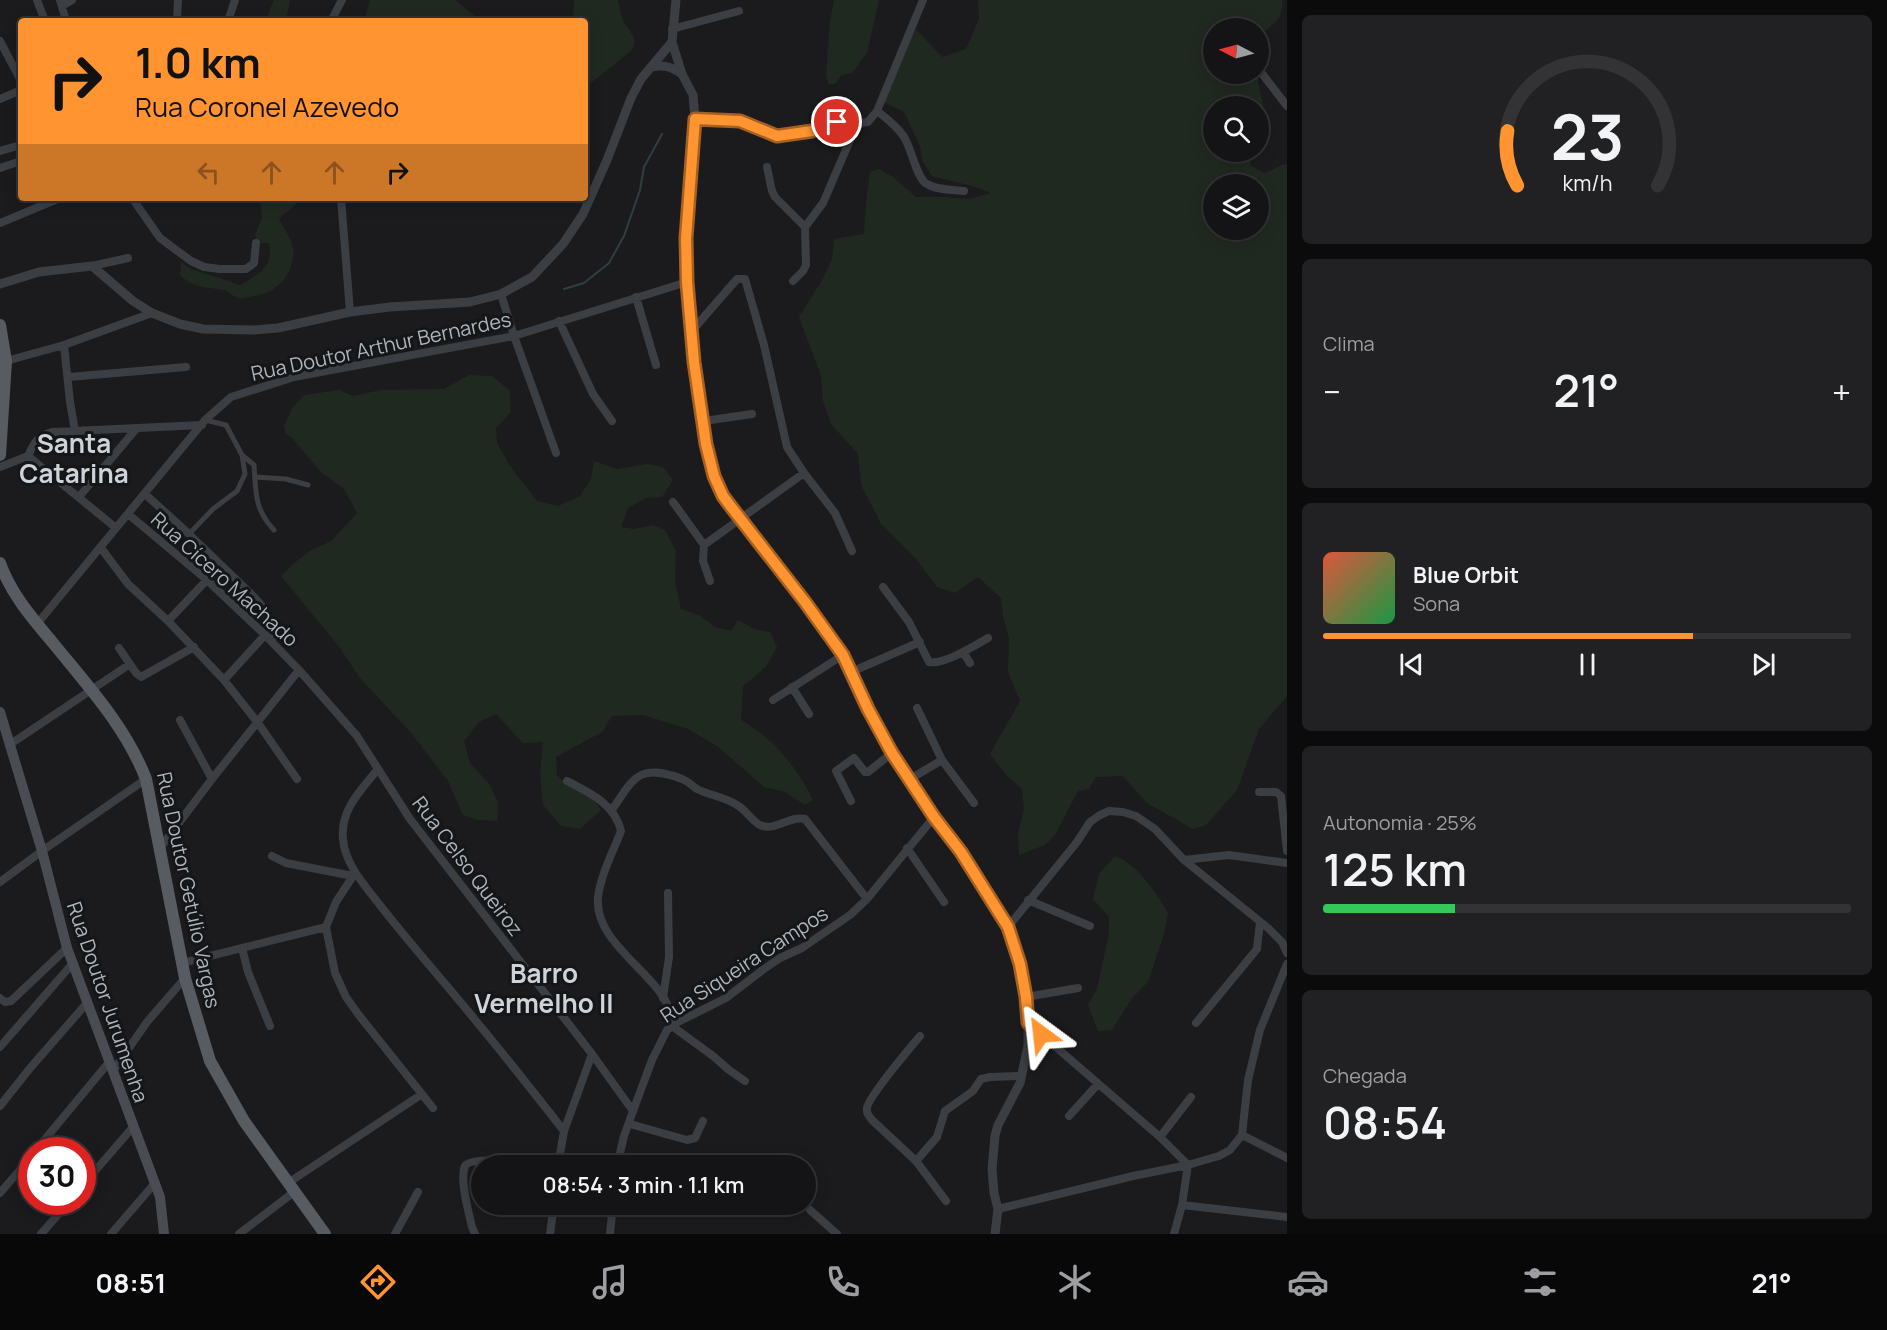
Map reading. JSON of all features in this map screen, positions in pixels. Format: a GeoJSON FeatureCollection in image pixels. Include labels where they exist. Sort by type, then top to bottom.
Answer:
{"type":"FeatureCollection","features":[{"type":"Feature","properties":{"kind":"main road"},"geometry":{"type":"LineString","coordinates":[[0,325],[6,362],[0,455]]}},
{"type":"Feature","properties":{"kind":"main road","name":"Rua Doutor Getúlio Vargas"},"geometry":{"type":"LineString","coordinates":[[0,563],[6,582],[91,690],[140,762],[146,779],[185,978],[210,1061],[240,1114],[325,1234]]}},
{"type":"Feature","properties":{"kind":"main road","name":"Rua Doutor Jurumenha"},"geometry":{"type":"LineString","coordinates":[[0,712],[42,851],[67,948],[160,1197],[164,1234]]}},
{"type":"Feature","properties":{"kind":"street"},"geometry":{"type":"LineString","coordinates":[[37,0],[44,18]]}},
{"type":"Feature","properties":{"kind":"street"},"geometry":{"type":"LineString","coordinates":[[65,18],[61,3],[72,0]]}},
{"type":"Feature","properties":{"kind":"street"},"geometry":{"type":"LineString","coordinates":[[177,18],[178,0]]}},
{"type":"Feature","properties":{"kind":"street"},"geometry":{"type":"LineString","coordinates":[[229,18],[235,0]]}},
{"type":"Feature","properties":{"kind":"street"},"geometry":{"type":"LineString","coordinates":[[333,18],[342,0]]}},
{"type":"Feature","properties":{"kind":"street"},"geometry":{"type":"LineString","coordinates":[[676,0],[672,42],[682,74],[693,95],[695,119],[686,238],[690,333],[709,458],[714,476],[723,496],[843,655],[892,753],[934,817],[961,852],[1008,927],[1020,964],[1026,997],[1028,1046],[1020,1083],[994,1136],[993,1193],[998,1209],[995,1234]]}},
{"type":"Feature","properties":{"kind":"street"},"geometry":{"type":"LineString","coordinates":[[695,119],[740,121],[777,136],[812,131],[843,120],[860,124],[868,122],[876,111],[923,0]]}},
{"type":"Feature","properties":{"kind":"street"},"geometry":{"type":"LineString","coordinates":[[672,29],[739,11]]}},
{"type":"Feature","properties":{"kind":"street"},"geometry":{"type":"LineString","coordinates":[[0,41],[18,75]]}},
{"type":"Feature","properties":{"kind":"street"},"geometry":{"type":"LineString","coordinates":[[92,266],[152,313],[180,324],[203,329],[278,328],[350,312],[470,302],[501,294],[532,277],[563,244],[594,193],[631,98],[641,79],[672,42]]}},
{"type":"Feature","properties":{"kind":"street"},"geometry":{"type":"LineString","coordinates":[[651,66],[666,66],[682,74]]}},
{"type":"Feature","properties":{"kind":"street"},"geometry":{"type":"LineString","coordinates":[[1269,83],[1287,106]]}},
{"type":"Feature","properties":{"kind":"street"},"geometry":{"type":"LineString","coordinates":[[0,99],[18,91]]}},
{"type":"Feature","properties":{"kind":"street"},"geometry":{"type":"LineString","coordinates":[[876,111],[896,126],[905,138],[923,181],[933,187],[964,192]]}},
{"type":"Feature","properties":{"kind":"street"},"geometry":{"type":"LineString","coordinates":[[793,281],[806,265],[805,227],[823,203],[854,131],[860,124]]}},
{"type":"Feature","properties":{"kind":"street"},"geometry":{"type":"LineString","coordinates":[[0,152],[18,146]]}},
{"type":"Feature","properties":{"kind":"street"},"geometry":{"type":"LineString","coordinates":[[0,168],[18,162]]}},
{"type":"Feature","properties":{"kind":"street"},"geometry":{"type":"LineString","coordinates":[[767,167],[771,191],[805,227]]}},
{"type":"Feature","properties":{"kind":"street"},"geometry":{"type":"LineString","coordinates":[[0,223],[53,201]]}},
{"type":"Feature","properties":{"kind":"street"},"geometry":{"type":"LineString","coordinates":[[134,201],[160,238],[191,261],[204,267],[246,269],[254,263],[256,243]]}},
{"type":"Feature","properties":{"kind":"street"},"geometry":{"type":"LineString","coordinates":[[341,201],[350,312]]}},
{"type":"Feature","properties":{"kind":"street"},"geometry":{"type":"LineString","coordinates":[[0,284],[39,272],[92,266],[128,258]]}},
{"type":"Feature","properties":{"kind":"street"},"geometry":{"type":"LineString","coordinates":[[690,333],[737,279],[745,279],[764,345],[787,447],[835,513],[852,551]]}},
{"type":"Feature","properties":{"kind":"street","name":"Rua Doutor Arthur Bernardes"},"geometry":{"type":"LineString","coordinates":[[37,624],[204,423],[231,397],[294,377],[514,336],[687,282]]}},
{"type":"Feature","properties":{"kind":"street"},"geometry":{"type":"LineString","coordinates":[[501,294],[556,453]]}},
{"type":"Feature","properties":{"kind":"street"},"geometry":{"type":"LineString","coordinates":[[636,297],[656,365]]}},
{"type":"Feature","properties":{"kind":"street"},"geometry":{"type":"LineString","coordinates":[[6,362],[64,345],[152,313]]}},
{"type":"Feature","properties":{"kind":"street"},"geometry":{"type":"LineString","coordinates":[[559,321],[593,394],[612,421]]}},
{"type":"Feature","properties":{"kind":"street"},"geometry":{"type":"LineString","coordinates":[[64,345],[75,431]]}},
{"type":"Feature","properties":{"kind":"street"},"geometry":{"type":"LineString","coordinates":[[69,377],[186,367]]}},
{"type":"Feature","properties":{"kind":"street"},"geometry":{"type":"LineString","coordinates":[[704,421],[752,414]]}},
{"type":"Feature","properties":{"kind":"street"},"geometry":{"type":"LineString","coordinates":[[0,466],[28,456],[35,441],[42,435],[52,432],[136,429],[204,423],[226,425],[242,455],[245,474],[237,491],[213,509],[189,534]]}},
{"type":"Feature","properties":{"kind":"street"},"geometry":{"type":"LineString","coordinates":[[79,497],[136,429]]}},
{"type":"Feature","properties":{"kind":"street"},"geometry":{"type":"LineString","coordinates":[[242,455],[254,465],[258,504],[264,520],[274,530]]}},
{"type":"Feature","properties":{"kind":"street"},"geometry":{"type":"LineString","coordinates":[[28,456],[116,528]]}},
{"type":"Feature","properties":{"kind":"street"},"geometry":{"type":"LineString","coordinates":[[704,545],[804,473]]}},
{"type":"Feature","properties":{"kind":"street"},"geometry":{"type":"LineString","coordinates":[[255,477],[286,479],[308,484]]}},
{"type":"Feature","properties":{"kind":"street"},"geometry":{"type":"LineString","coordinates":[[145,494],[262,606],[273,643]]}},
{"type":"Feature","properties":{"kind":"street"},"geometry":{"type":"LineString","coordinates":[[673,502],[704,545],[703,561],[710,581]]}},
{"type":"Feature","properties":{"kind":"street","name":"Rua Cícero Machado"},"geometry":{"type":"LineString","coordinates":[[128,514],[207,580],[299,670]]}},
{"type":"Feature","properties":{"kind":"street"},"geometry":{"type":"LineString","coordinates":[[101,548],[128,584],[168,621],[224,680],[297,778]]}},
{"type":"Feature","properties":{"kind":"street"},"geometry":{"type":"LineString","coordinates":[[168,621],[221,565]]}},
{"type":"Feature","properties":{"kind":"street"},"geometry":{"type":"LineString","coordinates":[[883,587],[902,610],[931,663],[963,652],[988,638]]}},
{"type":"Feature","properties":{"kind":"street"},"geometry":{"type":"LineString","coordinates":[[224,680],[265,635]]}},
{"type":"Feature","properties":{"kind":"street"},"geometry":{"type":"LineString","coordinates":[[851,672],[920,642]]}},
{"type":"Feature","properties":{"kind":"street"},"geometry":{"type":"LineString","coordinates":[[119,648],[139,676],[144,676],[194,647]]}},
{"type":"Feature","properties":{"kind":"street"},"geometry":{"type":"LineString","coordinates":[[963,652],[970,663]]}},
{"type":"Feature","properties":{"kind":"street"},"geometry":{"type":"LineString","coordinates":[[772,700],[843,655]]}},
{"type":"Feature","properties":{"kind":"street"},"geometry":{"type":"LineString","coordinates":[[9,745],[130,664]]}},
{"type":"Feature","properties":{"kind":"street"},"geometry":{"type":"LineString","coordinates":[[160,848],[299,670]]}},
{"type":"Feature","properties":{"kind":"street","name":"Rua Celso Queiroz"},"geometry":{"type":"LineString","coordinates":[[299,670],[357,736],[410,819],[592,1054],[633,1112]]}},
{"type":"Feature","properties":{"kind":"street"},"geometry":{"type":"LineString","coordinates":[[792,687],[808,714]]}},
{"type":"Feature","properties":{"kind":"street"},"geometry":{"type":"LineString","coordinates":[[917,708],[942,760],[975,803]]}},
{"type":"Feature","properties":{"kind":"street"},"geometry":{"type":"LineString","coordinates":[[180,720],[212,779]]}},
{"type":"Feature","properties":{"kind":"street"},"geometry":{"type":"LineString","coordinates":[[851,801],[836,771],[854,758],[865,772],[868,772],[892,753]]}},
{"type":"Feature","properties":{"kind":"street"},"geometry":{"type":"LineString","coordinates":[[910,779],[942,760]]}},
{"type":"Feature","properties":{"kind":"street"},"geometry":{"type":"LineString","coordinates":[[378,769],[353,799],[342,823],[344,847],[354,875],[564,1131]]}},
{"type":"Feature","properties":{"kind":"street"},"geometry":{"type":"LineString","coordinates":[[612,810],[631,782],[642,774],[651,773],[684,779],[695,787],[731,801],[762,826],[774,827],[798,818],[805,819],[867,899]]}},
{"type":"Feature","properties":{"kind":"street"},"geometry":{"type":"LineString","coordinates":[[0,882],[146,779]]}},
{"type":"Feature","properties":{"kind":"street"},"geometry":{"type":"LineString","coordinates":[[567,781],[612,810],[621,831],[601,883],[598,904],[602,923],[663,998],[674,1025],[745,1081]]}},
{"type":"Feature","properties":{"kind":"street"},"geometry":{"type":"LineString","coordinates":[[1259,792],[1276,792],[1281,796],[1287,851]]}},
{"type":"Feature","properties":{"kind":"street"},"geometry":{"type":"LineString","coordinates":[[1008,927],[1077,842],[1090,822],[1109,811],[1123,812],[1136,816],[1155,829],[1184,860],[1282,942],[1287,953]]}},
{"type":"Feature","properties":{"kind":"street","name":"Rua Siqueira Campos"},"geometry":{"type":"LineString","coordinates":[[620,1155],[624,1136],[663,1035],[674,1025],[726,998],[780,958],[802,948],[850,915],[867,899],[934,817]]}},
{"type":"Feature","properties":{"kind":"street"},"geometry":{"type":"LineString","coordinates":[[907,848],[944,902]]}},
{"type":"Feature","properties":{"kind":"street"},"geometry":{"type":"LineString","coordinates":[[1184,860],[1229,855],[1287,863]]}},
{"type":"Feature","properties":{"kind":"street"},"geometry":{"type":"LineString","coordinates":[[272,856],[286,863],[354,875]]}},
{"type":"Feature","properties":{"kind":"street"},"geometry":{"type":"LineString","coordinates":[[354,875],[336,902],[326,927],[335,973],[346,997],[433,1108]]}},
{"type":"Feature","properties":{"kind":"street"},"geometry":{"type":"LineString","coordinates":[[663,998],[669,957],[668,893]]}},
{"type":"Feature","properties":{"kind":"street"},"geometry":{"type":"LineString","coordinates":[[1028,900],[1090,926]]}},
{"type":"Feature","properties":{"kind":"street"},"geometry":{"type":"LineString","coordinates":[[1196,1023],[1257,949],[1260,922]]}},
{"type":"Feature","properties":{"kind":"street"},"geometry":{"type":"LineString","coordinates":[[182,963],[326,927]]}},
{"type":"Feature","properties":{"kind":"street"},"geometry":{"type":"LineString","coordinates":[[0,998],[5,1002],[11,1001],[67,948]]}},
{"type":"Feature","properties":{"kind":"street"},"geometry":{"type":"LineString","coordinates":[[242,948],[248,972],[270,1026]]}},
{"type":"Feature","properties":{"kind":"street"},"geometry":{"type":"LineString","coordinates":[[0,1047],[73,963]]}},
{"type":"Feature","properties":{"kind":"street"},"geometry":{"type":"LineString","coordinates":[[998,1209],[1188,1165],[1219,1156],[1230,1150],[1242,1135],[1248,1080],[1260,1030],[1287,964]]}},
{"type":"Feature","properties":{"kind":"street"},"geometry":{"type":"LineString","coordinates":[[48,1137],[112,1066],[185,978]]}},
{"type":"Feature","properties":{"kind":"street"},"geometry":{"type":"LineString","coordinates":[[1026,997],[1078,988]]}},
{"type":"Feature","properties":{"kind":"street"},"geometry":{"type":"LineString","coordinates":[[0,1106],[87,1003]]}},
{"type":"Feature","properties":{"kind":"street"},"geometry":{"type":"LineString","coordinates":[[1028,1023],[1160,1137],[1188,1165]]}},
{"type":"Feature","properties":{"kind":"street"},"geometry":{"type":"LineString","coordinates":[[921,1036],[872,1096],[866,1109],[872,1120],[916,1161],[946,1201]]}},
{"type":"Feature","properties":{"kind":"street"},"geometry":{"type":"LineString","coordinates":[[560,1155],[564,1131],[592,1054]]}},
{"type":"Feature","properties":{"kind":"street"},"geometry":{"type":"LineString","coordinates":[[916,1161],[937,1137],[945,1111],[973,1091],[981,1079],[995,1076],[1021,1076]]}},
{"type":"Feature","properties":{"kind":"street"},"geometry":{"type":"LineString","coordinates":[[1069,1116],[1098,1084]]}},
{"type":"Feature","properties":{"kind":"street"},"geometry":{"type":"LineString","coordinates":[[239,1234],[291,1187],[422,1094]]}},
{"type":"Feature","properties":{"kind":"street"},"geometry":{"type":"LineString","coordinates":[[1160,1137],[1191,1097]]}},
{"type":"Feature","properties":{"kind":"street"},"geometry":{"type":"LineString","coordinates":[[630,1124],[687,1140],[695,1138],[703,1121]]}},
{"type":"Feature","properties":{"kind":"street"},"geometry":{"type":"LineString","coordinates":[[96,1170],[133,1127]]}},
{"type":"Feature","properties":{"kind":"street"},"geometry":{"type":"LineString","coordinates":[[1242,1135],[1287,1158]]}},
{"type":"Feature","properties":{"kind":"street"},"geometry":{"type":"LineString","coordinates":[[471,1162],[465,1167],[463,1180],[475,1234]]}},
{"type":"Feature","properties":{"kind":"street"},"geometry":{"type":"LineString","coordinates":[[1174,1234],[1182,1205],[1188,1165]]}},
{"type":"Feature","properties":{"kind":"street"},"geometry":{"type":"LineString","coordinates":[[0,1193],[18,1172]]}},
{"type":"Feature","properties":{"kind":"street"},"geometry":{"type":"LineString","coordinates":[[111,1234],[155,1183]]}},
{"type":"Feature","properties":{"kind":"street"},"geometry":{"type":"LineString","coordinates":[[395,1234],[417,1192]]}},
{"type":"Feature","properties":{"kind":"street"},"geometry":{"type":"LineString","coordinates":[[1182,1205],[1287,1217]]}},
{"type":"Feature","properties":{"kind":"street"},"geometry":{"type":"LineString","coordinates":[[41,1234],[58,1215]]}},
{"type":"Feature","properties":{"kind":"street"},"geometry":{"type":"LineString","coordinates":[[543,1234],[550,1234],[553,1215]]}},
{"type":"Feature","properties":{"kind":"street"},"geometry":{"type":"LineString","coordinates":[[610,1234],[612,1215]]}},
{"type":"Feature","properties":{"kind":"street"},"geometry":{"type":"LineString","coordinates":[[816,1215],[837,1234]]}},
{"type":"Feature","properties":{"kind":"shaded area"},"geometry":{"type":"Polygon","coordinates":[[[274,0],[290,0],[287,18],[266,18],[274,0]]]}},
{"type":"Feature","properties":{"kind":"shaded area"},"geometry":{"type":"Polygon","coordinates":[[[370,0],[455,0],[477,18],[365,18],[370,0]]]}},
{"type":"Feature","properties":{"kind":"shaded area"},"geometry":{"type":"Polygon","coordinates":[[[574,0],[618,0],[624,21],[634,39],[632,50],[588,86],[588,18],[573,18],[574,0]]]}},
{"type":"Feature","properties":{"kind":"shaded area"},"geometry":{"type":"Polygon","coordinates":[[[834,0],[879,0],[867,53],[852,73],[841,75],[835,84],[829,84],[826,76],[834,0]]]}},
{"type":"Feature","properties":{"kind":"shaded area"},"geometry":{"type":"Polygon","coordinates":[[[978,0],[1282,0],[1280,16],[1269,28],[1269,18],[1203,18],[1203,84],[1258,84],[1261,96],[1203,96],[1203,162],[1251,162],[1250,165],[1265,173],[1284,164],[1287,165],[1287,696],[1259,729],[1237,790],[1206,825],[1193,829],[1147,803],[1123,776],[1096,777],[1089,789],[1078,791],[1055,835],[1045,845],[1019,855],[1018,832],[1024,809],[1022,789],[1006,775],[990,754],[1020,701],[1008,672],[1009,638],[1001,598],[978,577],[955,593],[937,587],[917,560],[881,524],[861,485],[858,454],[831,424],[823,401],[821,376],[799,317],[832,259],[834,239],[864,234],[870,172],[879,169],[893,177],[916,197],[970,199],[991,193],[932,176],[922,160],[920,146],[904,112],[880,100],[916,29],[942,57],[966,49],[979,19],[978,0]]]}},
{"type":"Feature","properties":{"kind":"shaded area"},"geometry":{"type":"Polygon","coordinates":[[[260,201],[298,201],[279,219],[294,253],[288,274],[278,286],[257,296],[240,298],[224,291],[195,285],[180,275],[181,262],[191,269],[240,285],[253,277],[264,269],[269,259],[269,243],[257,243],[255,235],[262,217],[260,201]]]}},
{"type":"Feature","properties":{"kind":"shaded area"},"geometry":{"type":"Polygon","coordinates":[[[469,375],[492,376],[510,391],[511,412],[496,428],[497,443],[510,466],[537,501],[558,506],[580,496],[591,479],[594,461],[617,469],[647,464],[663,467],[673,480],[662,497],[646,498],[628,508],[621,527],[634,529],[653,525],[665,530],[676,551],[675,581],[681,609],[699,615],[715,627],[731,631],[738,620],[754,629],[770,632],[777,647],[766,667],[743,686],[741,720],[753,727],[783,754],[813,800],[805,805],[785,792],[764,787],[717,746],[688,729],[643,715],[612,716],[602,732],[556,757],[557,775],[590,795],[601,810],[580,829],[561,826],[543,805],[540,774],[543,742],[523,743],[496,714],[479,722],[464,741],[470,763],[490,785],[498,802],[497,821],[478,820],[463,815],[448,781],[412,734],[360,678],[340,648],[281,576],[310,551],[331,541],[357,513],[344,489],[321,472],[286,434],[284,426],[293,407],[304,395],[339,390],[353,396],[381,390],[444,389],[469,375]]]}},
{"type":"Feature","properties":{"kind":"shaded area"},"geometry":{"type":"Polygon","coordinates":[[[1115,856],[1139,872],[1168,913],[1164,934],[1148,982],[1132,998],[1112,1030],[1098,1031],[1088,1005],[1097,989],[1109,933],[1109,917],[1093,899],[1099,874],[1115,856]]]}},
{"type":"Feature","properties":{"kind":"waterway"},"geometry":{"type":"LineString","coordinates":[[564,289],[584,283],[609,263],[624,236],[640,190],[644,167],[662,134]]}},
{"type":"Feature","properties":{"kind":"district","name":"Santa Catarina"},"geometry":{"type":"Point","coordinates":[74,458]}},
{"type":"Feature","properties":{"kind":"district","name":"Barro Vermelho II"},"geometry":{"type":"Point","coordinates":[544,988]}},
{"type":"Feature","properties":{"kind":"route"},"geometry":{"type":"LineString","coordinates":[[837,122],[812,131],[777,136],[740,121],[695,119],[688,191],[687,282],[690,333],[709,458],[723,496],[843,655],[892,753],[934,817],[961,852],[1008,927],[1020,964],[1028,1023],[1041,1034]]}}]}
